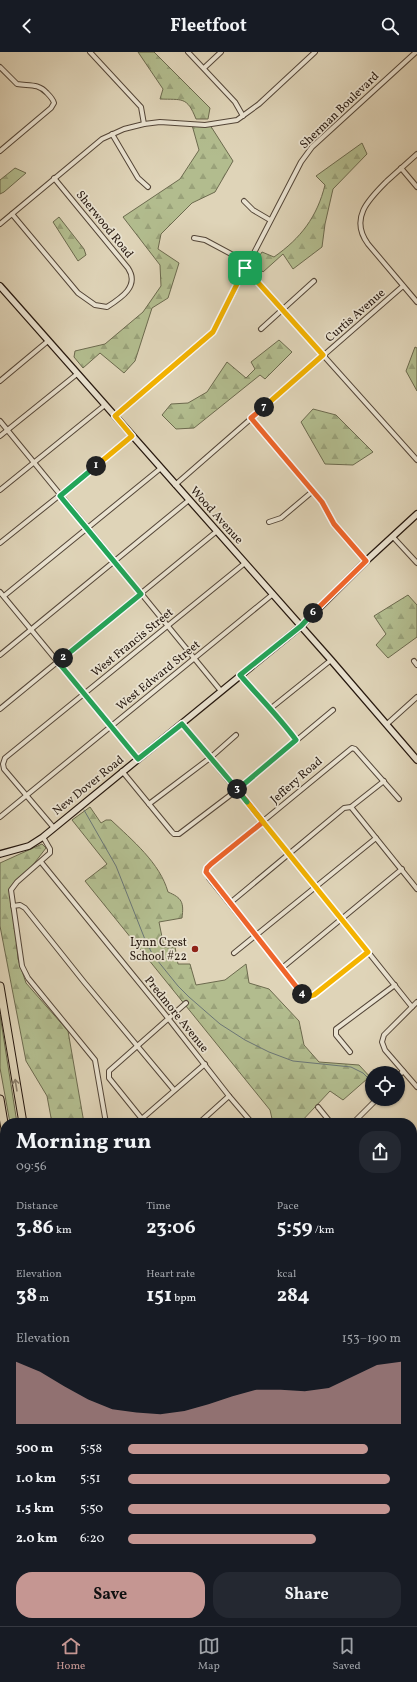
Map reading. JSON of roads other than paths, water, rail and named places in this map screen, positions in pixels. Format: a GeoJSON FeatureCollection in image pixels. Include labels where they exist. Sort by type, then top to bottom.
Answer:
{"type":"FeatureCollection","features":[{"type":"Feature","properties":{"kind":"highway"},"geometry":{"type":"LineString","coordinates":[[0,986],[22,1118]]}},
{"type":"Feature","properties":{"kind":"highway"},"geometry":{"type":"LineString","coordinates":[[0,1099],[3,1118]]}},
{"type":"Feature","properties":{"kind":"street"},"geometry":{"type":"LineString","coordinates":[[90,52],[141,107],[144,124]]}},
{"type":"Feature","properties":{"kind":"street"},"geometry":{"type":"LineString","coordinates":[[188,52],[235,102],[243,116]]}},
{"type":"Feature","properties":{"kind":"street"},"geometry":{"type":"LineString","coordinates":[[204,68],[221,52]]}},
{"type":"Feature","properties":{"kind":"street"},"geometry":{"type":"LineString","coordinates":[[0,224],[91,147],[112,134],[144,124],[160,122],[205,125],[232,122],[259,104],[316,52]]}},
{"type":"Feature","properties":{"kind":"street","name":"Sherman Boulevard"},"geometry":{"type":"LineString","coordinates":[[115,416],[213,332],[301,162],[312,147],[416,52]]}},
{"type":"Feature","properties":{"kind":"street"},"geometry":{"type":"LineString","coordinates":[[0,67],[14,83],[35,85],[44,89],[52,98],[54,104],[0,151]]}},
{"type":"Feature","properties":{"kind":"street"},"geometry":{"type":"LineString","coordinates":[[112,134],[138,178],[148,187]]}},
{"type":"Feature","properties":{"kind":"street"},"geometry":{"type":"LineString","coordinates":[[417,154],[365,204],[362,212],[360,227],[364,239],[417,302]]}},
{"type":"Feature","properties":{"kind":"street"},"geometry":{"type":"LineString","coordinates":[[401,168],[417,187]]}},
{"type":"Feature","properties":{"kind":"street","name":"Sherwood Road"},"geometry":{"type":"LineString","coordinates":[[12,214],[74,289],[95,305],[107,307],[129,290],[132,274],[128,268],[54,178]]}},
{"type":"Feature","properties":{"kind":"street"},"geometry":{"type":"LineString","coordinates":[[244,201],[253,210],[270,220]]}},
{"type":"Feature","properties":{"kind":"street"},"geometry":{"type":"LineString","coordinates":[[194,238],[205,240],[248,263]]}},
{"type":"Feature","properties":{"kind":"street"},"geometry":{"type":"LineString","coordinates":[[245,268],[417,460]]}},
{"type":"Feature","properties":{"kind":"street"},"geometry":{"type":"LineString","coordinates":[[261,329],[314,280]]}},
{"type":"Feature","properties":{"kind":"street","name":"Wood Avenue"},"geometry":{"type":"LineString","coordinates":[[0,286],[48,342],[273,594],[417,760]]}},
{"type":"Feature","properties":{"kind":"street","name":"Curtis Avenue"},"geometry":{"type":"LineString","coordinates":[[175,485],[403,286]]}},
{"type":"Feature","properties":{"kind":"street"},"geometry":{"type":"LineString","coordinates":[[0,381],[48,342]]}},
{"type":"Feature","properties":{"kind":"street"},"geometry":{"type":"LineString","coordinates":[[0,436],[77,374]]}},
{"type":"Feature","properties":{"kind":"street"},"geometry":{"type":"LineString","coordinates":[[0,490],[105,405]]}},
{"type":"Feature","properties":{"kind":"street"},"geometry":{"type":"LineString","coordinates":[[251,418],[324,504],[334,524],[366,561]]}},
{"type":"Feature","properties":{"kind":"street"},"geometry":{"type":"LineString","coordinates":[[0,421],[221,691]]}},
{"type":"Feature","properties":{"kind":"street"},"geometry":{"type":"LineString","coordinates":[[0,543],[60,496],[132,436]]}},
{"type":"Feature","properties":{"kind":"street"},"geometry":{"type":"LineString","coordinates":[[4,596],[161,468]]}},
{"type":"Feature","properties":{"kind":"street"},"geometry":{"type":"LineString","coordinates":[[270,522],[281,518],[313,491]]}},
{"type":"Feature","properties":{"kind":"street"},"geometry":{"type":"LineString","coordinates":[[0,655],[189,500]]}},
{"type":"Feature","properties":{"kind":"street","name":"New Dover Road"},"geometry":{"type":"LineString","coordinates":[[0,854],[29,846],[43,837],[122,771],[182,724],[301,626],[366,561],[417,514]]}},
{"type":"Feature","properties":{"kind":"street"},"geometry":{"type":"LineString","coordinates":[[0,709],[217,532]]}},
{"type":"Feature","properties":{"kind":"street"},"geometry":{"type":"LineString","coordinates":[[393,536],[417,563]]}},
{"type":"Feature","properties":{"kind":"street","name":"West Francis Street"},"geometry":{"type":"LineString","coordinates":[[27,795],[5,771],[2,764],[5,758],[245,563]]}},
{"type":"Feature","properties":{"kind":"street"},"geometry":{"type":"LineString","coordinates":[[0,592],[138,759]]}},
{"type":"Feature","properties":{"kind":"street","name":"West Edward Street"},"geometry":{"type":"LineString","coordinates":[[0,817],[273,594]]}},
{"type":"Feature","properties":{"kind":"street"},"geometry":{"type":"LineString","coordinates":[[270,709],[331,660]]}},
{"type":"Feature","properties":{"kind":"street"},"geometry":{"type":"LineString","coordinates":[[240,675],[287,727],[296,740]]}},
{"type":"Feature","properties":{"kind":"street"},"geometry":{"type":"LineString","coordinates":[[386,724],[417,697]]}},
{"type":"Feature","properties":{"kind":"street"},"geometry":{"type":"LineString","coordinates":[[122,771],[172,832],[174,834],[179,834],[237,790],[333,710]]}},
{"type":"Feature","properties":{"kind":"street"},"geometry":{"type":"LineString","coordinates":[[182,724],[316,886],[412,1007]]}},
{"type":"Feature","properties":{"kind":"street"},"geometry":{"type":"LineString","coordinates":[[150,804],[210,758],[236,735]]}},
{"type":"Feature","properties":{"kind":"street","name":"Jeffery Road"},"geometry":{"type":"LineString","coordinates":[[368,952],[314,995],[308,997],[302,994],[206,872],[207,868],[345,752],[352,748],[355,749],[384,781]]}},
{"type":"Feature","properties":{"kind":"street"},"geometry":{"type":"LineString","coordinates":[[230,903],[344,808],[351,807],[384,781],[399,799]]}},
{"type":"Feature","properties":{"kind":"street"},"geometry":{"type":"LineString","coordinates":[[27,795],[54,828]]}},
{"type":"Feature","properties":{"kind":"street"},"geometry":{"type":"LineString","coordinates":[[351,807],[417,889]]}},
{"type":"Feature","properties":{"kind":"street"},"geometry":{"type":"LineString","coordinates":[[43,837],[50,849],[50,854],[13,887],[11,894],[22,966],[24,973],[95,1060],[105,1118]]}},
{"type":"Feature","properties":{"kind":"street"},"geometry":{"type":"LineString","coordinates":[[234,953],[376,838]]}},
{"type":"Feature","properties":{"kind":"street","name":"Predmore Avenue"},"geometry":{"type":"LineString","coordinates":[[40,862],[248,1118]]}},
{"type":"Feature","properties":{"kind":"street"},"geometry":{"type":"LineString","coordinates":[[282,968],[402,870]]}},
{"type":"Feature","properties":{"kind":"street"},"geometry":{"type":"LineString","coordinates":[[13,906],[20,905],[25,908],[84,982],[174,1090]]}},
{"type":"Feature","properties":{"kind":"street"},"geometry":{"type":"LineString","coordinates":[[350,1052],[336,1036],[336,1029],[395,985]]}},
{"type":"Feature","properties":{"kind":"street"},"geometry":{"type":"LineString","coordinates":[[399,1066],[385,1050],[382,1042],[384,1035],[417,1002]]}},
{"type":"Feature","properties":{"kind":"street"},"geometry":{"type":"LineString","coordinates":[[186,1003],[110,1069],[108,1074],[109,1078],[142,1118],[205,1064]]}},
{"type":"Feature","properties":{"kind":"street"},"geometry":{"type":"LineString","coordinates":[[405,1073],[417,1087]]}},
{"type":"Feature","properties":{"kind":"street"},"geometry":{"type":"LineString","coordinates":[[205,1118],[229,1096]]}},
{"type":"Feature","properties":{"kind":"street"},"geometry":{"type":"LineString","coordinates":[[358,1118],[370,1106]]}},
{"type":"Feature","properties":{"kind":"street"},"geometry":{"type":"LineString","coordinates":[[318,1108],[327,1118]]}},
{"type":"Feature","properties":{"kind":"waterway"},"geometry":{"type":"LineString","coordinates":[[84,810],[116,866],[146,942],[153,955],[189,997],[220,1024],[245,1040],[269,1052],[293,1061],[351,1067],[365,1075]]}},
{"type":"Feature","properties":{"kind":"place","name":"Lynn Crest School #22"},"geometry":{"type":"Point","coordinates":[195,949]}}]}
